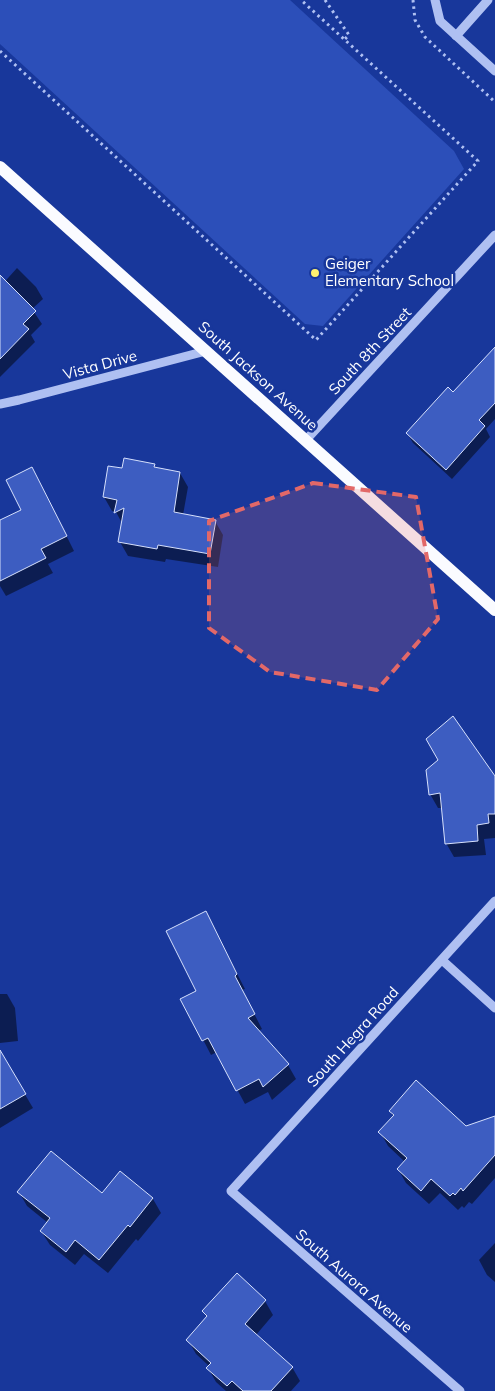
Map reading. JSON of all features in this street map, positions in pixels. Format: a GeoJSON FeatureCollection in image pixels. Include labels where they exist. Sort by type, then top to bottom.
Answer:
{"type":"FeatureCollection","features":[{"type":"Feature","properties":{"kind":"main road","name":"South Jackson Avenue"},"geometry":{"type":"LineString","coordinates":[[0,166],[495,610]]}},
{"type":"Feature","properties":{"kind":"street"},"geometry":{"type":"LineString","coordinates":[[435,0],[440,21],[495,71]]}},
{"type":"Feature","properties":{"kind":"street"},"geometry":{"type":"LineString","coordinates":[[456,36],[488,0]]}},
{"type":"Feature","properties":{"kind":"street","name":"South 8th Street"},"geometry":{"type":"LineString","coordinates":[[306,440],[495,235]]}},
{"type":"Feature","properties":{"kind":"street","name":"Vista Drive"},"geometry":{"type":"LineString","coordinates":[[0,404],[206,351]]}},
{"type":"Feature","properties":{"kind":"street","name":"South Hegra Road"},"geometry":{"type":"LineString","coordinates":[[231,1192],[495,901]]}},
{"type":"Feature","properties":{"kind":"street"},"geometry":{"type":"LineString","coordinates":[[442,960],[495,1008]]}},
{"type":"Feature","properties":{"kind":"street","name":"South Aurora Avenue"},"geometry":{"type":"LineString","coordinates":[[231,1192],[460,1391]]}},
{"type":"Feature","properties":{"kind":"path"},"geometry":{"type":"LineString","coordinates":[[0,52],[316,340],[478,161],[301,0]]}},
{"type":"Feature","properties":{"kind":"path"},"geometry":{"type":"LineString","coordinates":[[325,0],[349,35],[344,40]]}},
{"type":"Feature","properties":{"kind":"highlighted area"},"geometry":{"type":"Polygon","coordinates":[[[313,483],[416,497],[438,619],[377,690],[270,672],[209,628],[209,521],[313,483]]]}},
{"type":"Feature","properties":{"kind":"shaded area","name":"Geiger Elementary School"},"geometry":{"type":"Polygon","coordinates":[[[0,0],[290,0],[454,151],[464,169],[323,326],[305,324],[0,44],[0,0]]]}},
{"type":"Feature","properties":{"kind":"building"},"geometry":{"type":"Polygon","coordinates":[[[0,275],[36,311],[23,324],[29,329],[0,359],[0,275]]]}},
{"type":"Feature","properties":{"kind":"building"},"geometry":{"type":"Polygon","coordinates":[[[495,347],[495,403],[479,420],[485,426],[446,470],[406,433],[448,387],[453,392],[495,347]]]}},
{"type":"Feature","properties":{"kind":"building"},"geometry":{"type":"Polygon","coordinates":[[[124,458],[155,464],[154,467],[180,472],[174,512],[216,520],[210,554],[158,545],[157,549],[118,542],[124,508],[114,513],[117,500],[103,497],[108,466],[122,468],[124,458]]]}},
{"type":"Feature","properties":{"kind":"building"},"geometry":{"type":"Polygon","coordinates":[[[32,467],[67,536],[41,549],[46,558],[0,581],[0,520],[21,510],[6,480],[32,467]]]}},
{"type":"Feature","properties":{"kind":"building"},"geometry":{"type":"Polygon","coordinates":[[[453,716],[495,776],[495,814],[488,814],[489,823],[477,825],[478,841],[445,844],[440,793],[429,795],[426,770],[438,760],[426,739],[453,716]]]}},
{"type":"Feature","properties":{"kind":"building"},"geometry":{"type":"Polygon","coordinates":[[[206,911],[237,974],[235,976],[255,1014],[248,1018],[289,1064],[263,1087],[259,1079],[236,1091],[208,1038],[202,1041],[180,999],[196,991],[166,931],[206,911]]]}},
{"type":"Feature","properties":{"kind":"building"},"geometry":{"type":"Polygon","coordinates":[[[0,1050],[26,1094],[0,1109],[0,1050]]]}},
{"type":"Feature","properties":{"kind":"building"},"geometry":{"type":"Polygon","coordinates":[[[416,1080],[466,1126],[495,1116],[495,1155],[463,1191],[461,1188],[455,1195],[453,1193],[450,1196],[431,1179],[421,1191],[397,1169],[407,1158],[378,1132],[394,1115],[389,1111],[416,1080]]]}},
{"type":"Feature","properties":{"kind":"building"},"geometry":{"type":"Polygon","coordinates":[[[51,1151],[102,1193],[120,1171],[153,1198],[130,1227],[128,1225],[99,1260],[75,1240],[66,1252],[40,1231],[50,1218],[17,1192],[51,1151]]]}},
{"type":"Feature","properties":{"kind":"building"},"geometry":{"type":"Polygon","coordinates":[[[237,1273],[266,1300],[245,1324],[293,1367],[271,1391],[243,1391],[232,1381],[227,1386],[206,1368],[211,1363],[186,1340],[207,1316],[202,1311],[237,1273]]]}},
{"type":"Feature","properties":{"kind":"place","name":"Geiger Elementary School"},"geometry":{"type":"Point","coordinates":[315,273]}}]}
